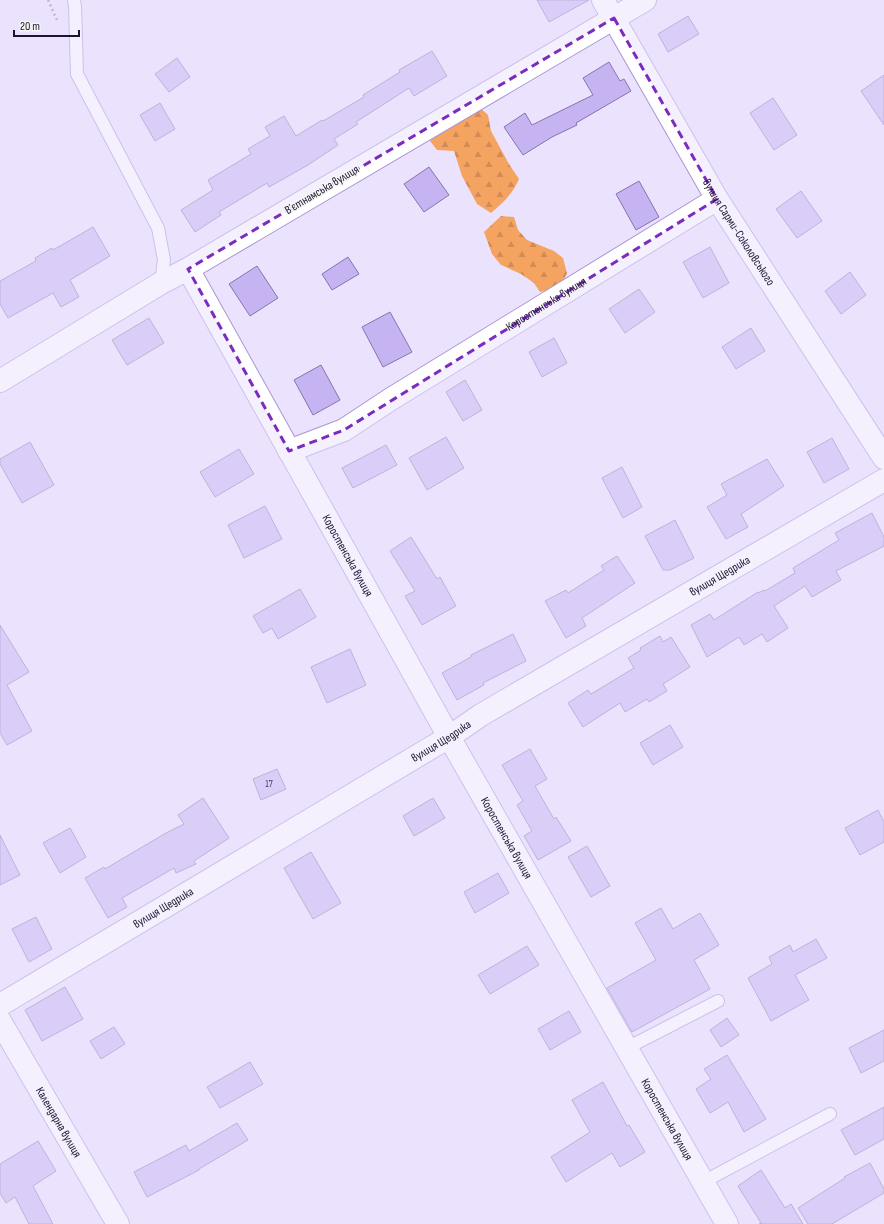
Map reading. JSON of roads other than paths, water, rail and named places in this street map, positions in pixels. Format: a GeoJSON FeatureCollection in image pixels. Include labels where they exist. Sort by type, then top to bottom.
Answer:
{"type":"FeatureCollection","features":[{"type":"Feature","properties":{"kind":"street","name":"Вʼєтнамська вулиця"},"geometry":{"type":"LineString","coordinates":[[0,381],[161,283],[188,269],[608,9],[644,0]]}},
{"type":"Feature","properties":{"kind":"street","name":"вулиця Сарми-Соколовського"},"geometry":{"type":"LineString","coordinates":[[608,9],[717,199],[884,458]]}},
{"type":"Feature","properties":{"kind":"street","name":"Коростенська вулиця"},"geometry":{"type":"LineString","coordinates":[[289,451],[344,430],[391,399],[717,199]]}},
{"type":"Feature","properties":{"kind":"street","name":"Коростенська вулиця"},"geometry":{"type":"LineString","coordinates":[[188,269],[449,737],[727,1224]]}},
{"type":"Feature","properties":{"kind":"street","name":"вулиця Щедрика"},"geometry":{"type":"LineString","coordinates":[[0,1005],[449,737],[482,715],[884,480]]}},
{"type":"Feature","properties":{"kind":"street","name":"Календарна вулиця"},"geometry":{"type":"LineString","coordinates":[[0,1021],[118,1224]]}},
{"type":"Feature","properties":{"kind":"lane"},"geometry":{"type":"LineString","coordinates":[[74,0],[77,74],[158,228],[164,260],[161,283]]}},
{"type":"Feature","properties":{"kind":"lane"},"geometry":{"type":"LineString","coordinates":[[627,1048],[718,1001]]}},
{"type":"Feature","properties":{"kind":"lane"},"geometry":{"type":"LineString","coordinates":[[703,1182],[830,1114]]}}]}
